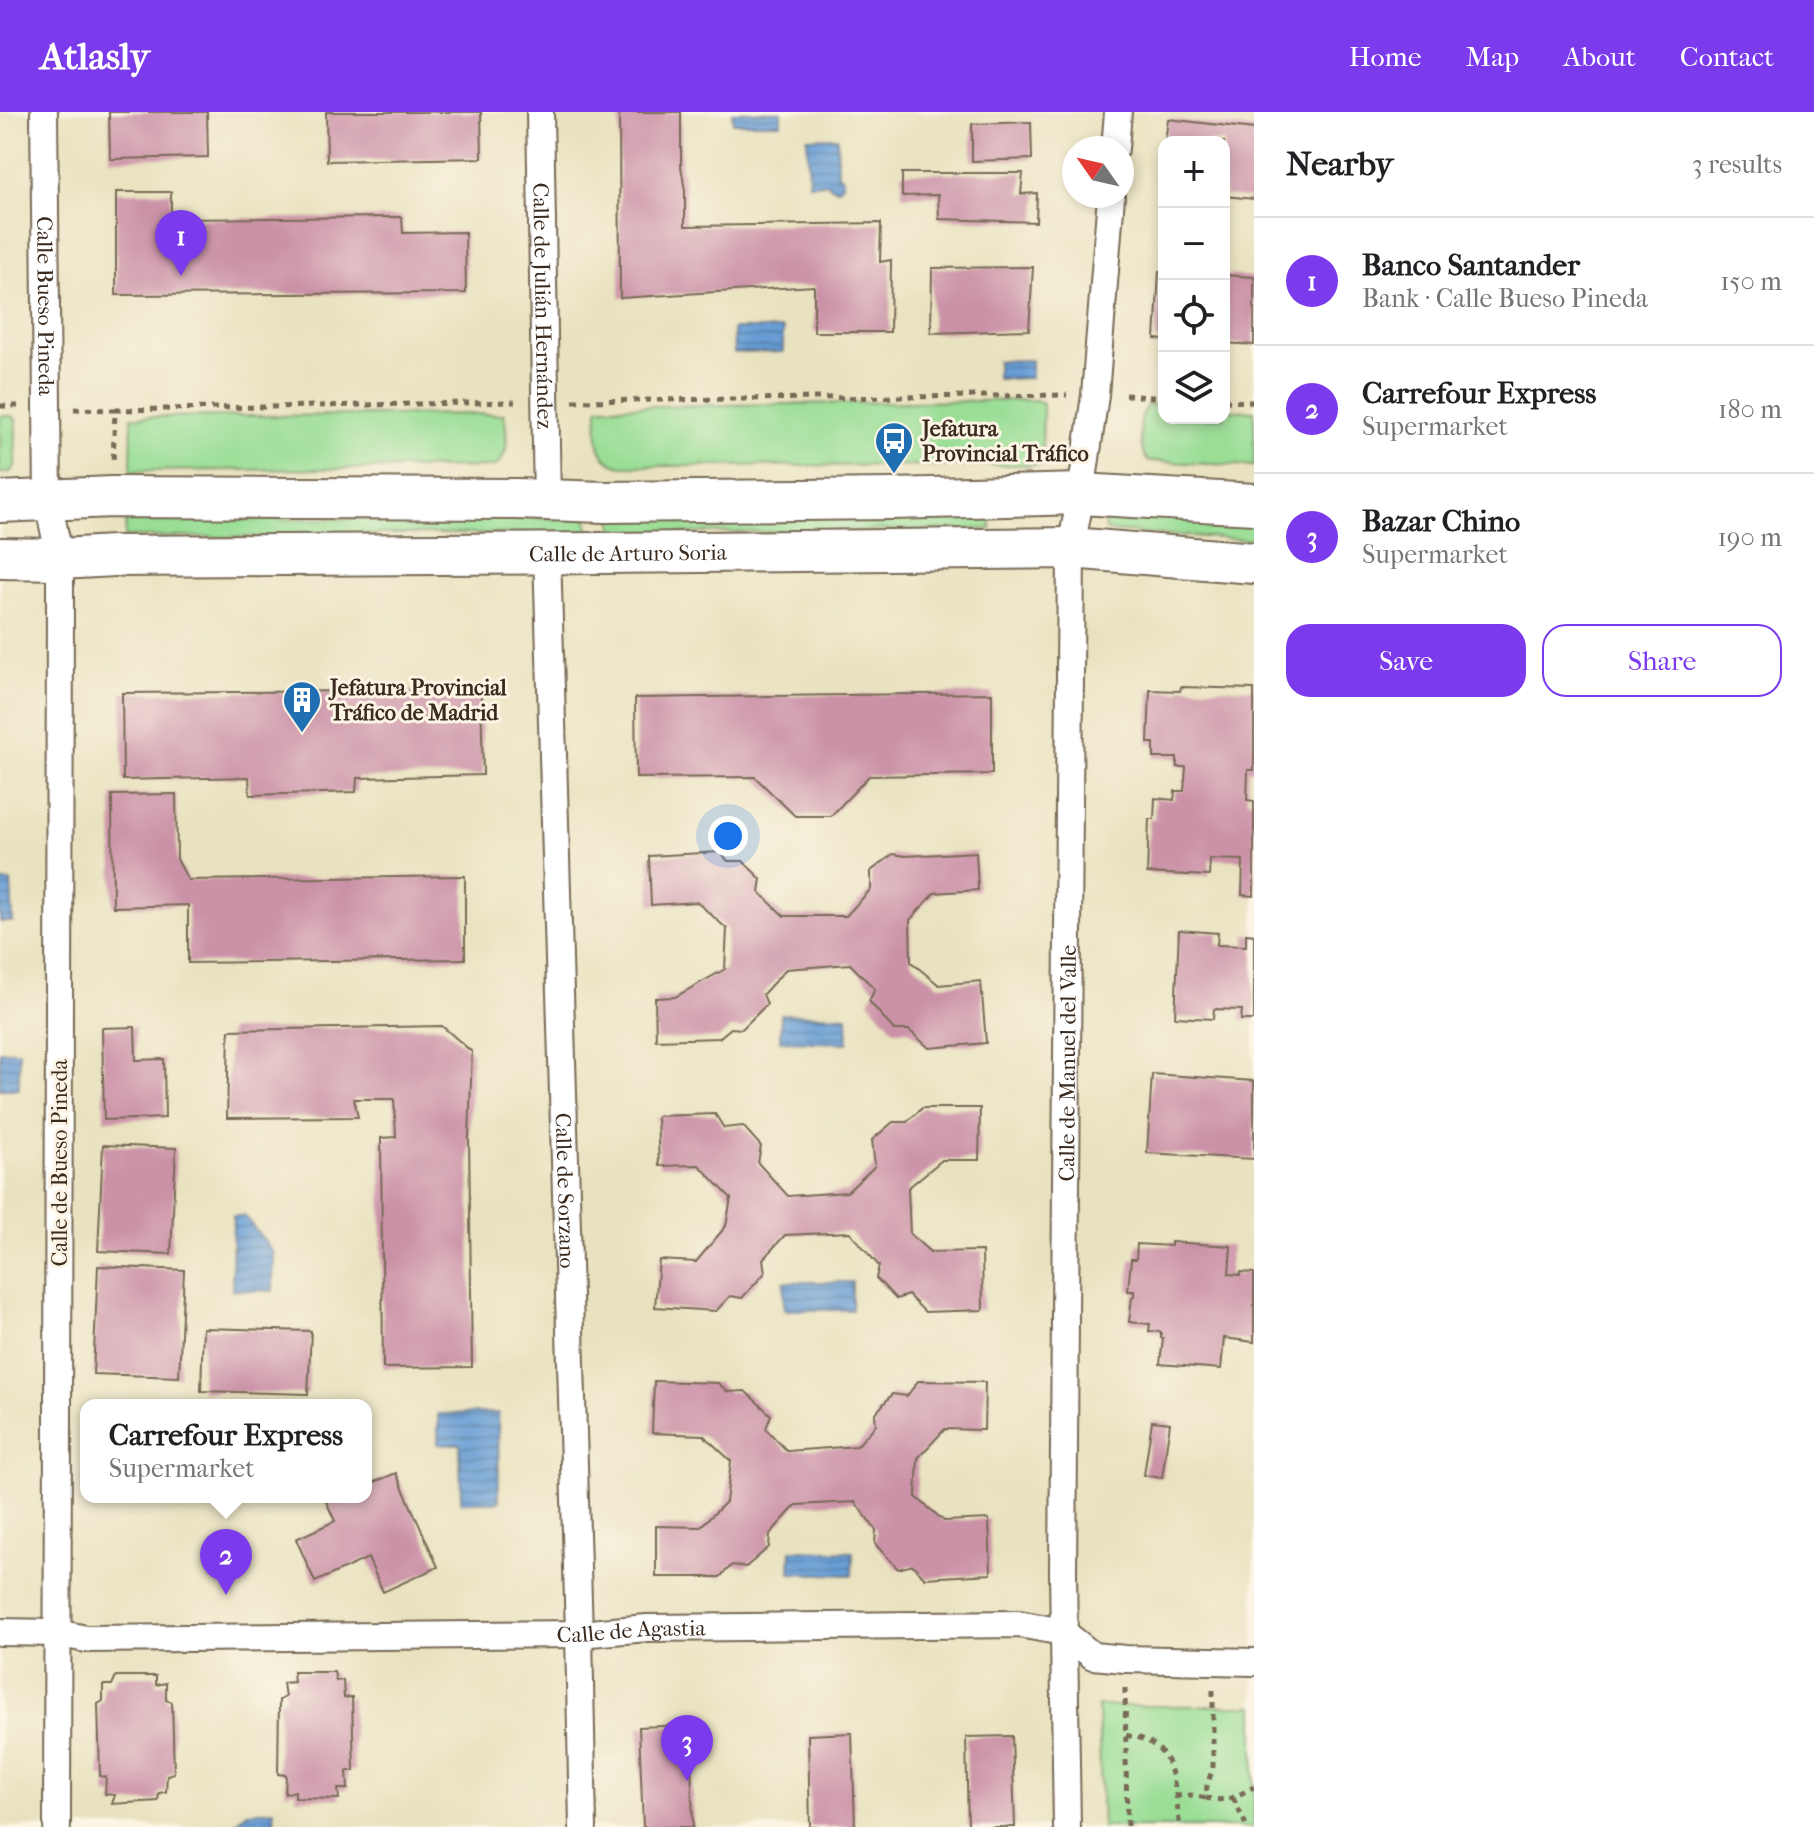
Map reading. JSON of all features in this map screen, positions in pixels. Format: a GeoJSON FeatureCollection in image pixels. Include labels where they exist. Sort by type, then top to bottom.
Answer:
{"type":"FeatureCollection","features":[{"type":"Feature","properties":{"kind":"main road"},"geometry":{"type":"LineString","coordinates":[[0,502],[112,497],[604,502],[1081,494],[1254,504]]}},
{"type":"Feature","properties":{"kind":"main road","name":"Calle de Arturo Soria"},"geometry":{"type":"LineString","coordinates":[[0,558],[1071,548],[1254,563]]}},
{"type":"Feature","properties":{"kind":"street","name":"Calle Bueso Pineda"},"geometry":{"type":"LineString","coordinates":[[44,112],[48,501]]}},
{"type":"Feature","properties":{"kind":"street","name":"Calle de Julián Hernández"},"geometry":{"type":"LineString","coordinates":[[540,112],[547,500]]}},
{"type":"Feature","properties":{"kind":"street"},"geometry":{"type":"LineString","coordinates":[[1116,136],[1118,112]]}},
{"type":"Feature","properties":{"kind":"street","name":"Calle de Manuel del Valle"},"geometry":{"type":"LineString","coordinates":[[1067,1827],[1063,1632],[1071,548],[1095,395],[1110,208]]}},
{"type":"Feature","properties":{"kind":"street","name":"Calle de Bueso Pineda"},"geometry":{"type":"LineString","coordinates":[[48,501],[60,559],[57,1827]]}},
{"type":"Feature","properties":{"kind":"street","name":"Calle de Sorzano"},"geometry":{"type":"LineString","coordinates":[[547,553],[583,1827]]}},
{"type":"Feature","properties":{"kind":"street","name":"Calle de Agastia"},"geometry":{"type":"LineString","coordinates":[[0,1632],[57,1633],[86,1639],[579,1634],[647,1628],[1019,1624],[1063,1632],[1093,1656],[1254,1662]]}},
{"type":"Feature","properties":{"kind":"path"},"geometry":{"type":"LineString","coordinates":[[115,410],[546,401],[1095,395],[1158,398]]}},
{"type":"Feature","properties":{"kind":"path"},"geometry":{"type":"LineString","coordinates":[[1230,401],[1254,402]]}},
{"type":"Feature","properties":{"kind":"path"},"geometry":{"type":"LineString","coordinates":[[1125,1659],[1127,1827]]}},
{"type":"Feature","properties":{"kind":"path"},"geometry":{"type":"LineString","coordinates":[[1206,1798],[1213,1768],[1214,1661]]}},
{"type":"Feature","properties":{"kind":"path"},"geometry":{"type":"LineString","coordinates":[[1126,1735],[1146,1740],[1159,1750],[1172,1771],[1180,1827]]}},
{"type":"Feature","properties":{"kind":"path"},"geometry":{"type":"LineString","coordinates":[[1175,1796],[1191,1795],[1220,1801],[1254,1787]]}},
{"type":"Feature","properties":{"kind":"path"},"geometry":{"type":"LineString","coordinates":[[1233,1798],[1247,1827]]}},
{"type":"Feature","properties":{"kind":"green space"},"geometry":{"type":"Polygon","coordinates":[[[1036,400],[1043,404],[1042,451],[1047,455],[1045,465],[622,466],[606,458],[598,436],[600,407],[1036,400]]]}},
{"type":"Feature","properties":{"kind":"green space"},"geometry":{"type":"Polygon","coordinates":[[[1147,405],[1158,406],[1158,424],[1230,424],[1230,410],[1254,411],[1254,466],[1148,461],[1142,449],[1140,433],[1147,405]]]}},
{"type":"Feature","properties":{"kind":"green space"},"geometry":{"type":"Polygon","coordinates":[[[504,414],[507,436],[505,451],[494,467],[131,471],[132,417],[504,414]]]}},
{"type":"Feature","properties":{"kind":"green space"},"geometry":{"type":"Polygon","coordinates":[[[0,416],[12,416],[16,420],[15,465],[5,473],[0,473],[0,416]]]}},
{"type":"Feature","properties":{"kind":"green space"},"geometry":{"type":"Polygon","coordinates":[[[991,514],[991,529],[613,534],[613,517],[991,514]]]}},
{"type":"Feature","properties":{"kind":"green space"},"geometry":{"type":"Polygon","coordinates":[[[1105,515],[1254,517],[1254,540],[1107,531],[1105,515]]]}},
{"type":"Feature","properties":{"kind":"green space"},"geometry":{"type":"Polygon","coordinates":[[[587,518],[589,534],[125,537],[126,521],[587,518]]]}},
{"type":"Feature","properties":{"kind":"green space"},"geometry":{"type":"Polygon","coordinates":[[[1098,1706],[1254,1706],[1254,1827],[1102,1827],[1098,1706]]]}},
{"type":"Feature","properties":{"kind":"water"},"geometry":{"type":"Polygon","coordinates":[[[732,112],[781,112],[781,123],[733,123],[732,112]]]}},
{"type":"Feature","properties":{"kind":"water"},"geometry":{"type":"Polygon","coordinates":[[[837,137],[838,174],[843,179],[842,184],[837,189],[828,183],[809,184],[807,138],[837,137]]]}},
{"type":"Feature","properties":{"kind":"water"},"geometry":{"type":"Polygon","coordinates":[[[733,329],[783,329],[783,352],[734,353],[733,329]]]}},
{"type":"Feature","properties":{"kind":"water"},"geometry":{"type":"Polygon","coordinates":[[[1031,360],[1031,378],[997,379],[997,361],[1031,360]]]}},
{"type":"Feature","properties":{"kind":"water"},"geometry":{"type":"Polygon","coordinates":[[[0,882],[11,882],[13,922],[0,922],[0,882]]]}},
{"type":"Feature","properties":{"kind":"water"},"geometry":{"type":"Polygon","coordinates":[[[781,1014],[847,1016],[848,1043],[780,1041],[781,1014]]]}},
{"type":"Feature","properties":{"kind":"water"},"geometry":{"type":"Polygon","coordinates":[[[0,1051],[19,1051],[19,1089],[0,1089],[0,1051]]]}},
{"type":"Feature","properties":{"kind":"water"},"geometry":{"type":"Polygon","coordinates":[[[233,1216],[245,1216],[274,1254],[273,1291],[232,1290],[233,1216]]]}},
{"type":"Feature","properties":{"kind":"water"},"geometry":{"type":"Polygon","coordinates":[[[784,1282],[852,1282],[852,1310],[784,1310],[784,1282]]]}},
{"type":"Feature","properties":{"kind":"water"},"geometry":{"type":"Polygon","coordinates":[[[498,1413],[499,1502],[461,1502],[460,1444],[438,1444],[438,1414],[498,1413]]]}},
{"type":"Feature","properties":{"kind":"water"},"geometry":{"type":"Polygon","coordinates":[[[791,1550],[853,1552],[852,1575],[790,1573],[791,1550]]]}},
{"type":"Feature","properties":{"kind":"water"},"geometry":{"type":"Polygon","coordinates":[[[274,1810],[275,1827],[233,1827],[247,1812],[274,1810]]]}},
{"type":"Feature","properties":{"kind":"building"},"geometry":{"type":"Polygon","coordinates":[[[109,112],[207,112],[208,157],[110,159],[109,112]]]}},
{"type":"Feature","properties":{"kind":"building"},"geometry":{"type":"Polygon","coordinates":[[[326,112],[481,112],[482,158],[327,161],[326,112]]]}},
{"type":"Feature","properties":{"kind":"building"},"geometry":{"type":"Polygon","coordinates":[[[619,112],[681,112],[685,226],[881,223],[880,262],[891,260],[890,332],[814,332],[814,286],[620,298],[619,112]]]}},
{"type":"Feature","properties":{"kind":"building"},"geometry":{"type":"Polygon","coordinates":[[[1168,119],[1254,129],[1254,199],[1230,197],[1230,136],[1166,136],[1168,119]]]}},
{"type":"Feature","properties":{"kind":"building"},"geometry":{"type":"Polygon","coordinates":[[[1031,122],[1032,159],[972,161],[972,124],[1031,122]]]}},
{"type":"Feature","properties":{"kind":"building"},"geometry":{"type":"Polygon","coordinates":[[[902,173],[1023,173],[1021,194],[1037,193],[1036,222],[939,219],[938,195],[902,196],[902,173]]]}},
{"type":"Feature","properties":{"kind":"building"},"geometry":{"type":"Polygon","coordinates":[[[116,192],[171,192],[171,219],[402,217],[403,233],[465,232],[466,293],[116,295],[116,192]]]}},
{"type":"Feature","properties":{"kind":"building"},"geometry":{"type":"Polygon","coordinates":[[[1033,267],[1029,330],[931,333],[932,268],[1033,267]]]}},
{"type":"Feature","properties":{"kind":"building"},"geometry":{"type":"Polygon","coordinates":[[[1230,275],[1254,277],[1254,345],[1230,343],[1230,275]]]}},
{"type":"Feature","properties":{"kind":"building"},"geometry":{"type":"Polygon","coordinates":[[[1158,289],[1158,339],[1155,339],[1158,289]]]}},
{"type":"Feature","properties":{"kind":"building"},"geometry":{"type":"Polygon","coordinates":[[[1181,687],[1254,689],[1254,770],[1248,770],[1247,800],[1254,801],[1254,896],[1242,895],[1243,860],[1210,859],[1209,876],[1147,873],[1149,819],[1154,819],[1155,798],[1174,800],[1175,791],[1184,791],[1186,767],[1177,767],[1177,758],[1154,758],[1154,743],[1148,743],[1150,690],[1180,691],[1181,687]]]}},
{"type":"Feature","properties":{"kind":"building","name":"Jefatura Provincial Tráfico de Madrid"},"geometry":{"type":"Polygon","coordinates":[[[481,690],[483,775],[357,778],[356,792],[250,795],[249,777],[123,780],[122,693],[481,690]]]}},
{"type":"Feature","properties":{"kind":"building"},"geometry":{"type":"Polygon","coordinates":[[[992,693],[992,774],[869,776],[831,816],[795,816],[755,777],[636,778],[635,698],[992,693]]]}},
{"type":"Feature","properties":{"kind":"building"},"geometry":{"type":"Polygon","coordinates":[[[176,794],[177,859],[188,880],[465,876],[465,959],[188,963],[188,905],[113,907],[112,795],[176,794]]]}},
{"type":"Feature","properties":{"kind":"building"},"geometry":{"type":"Polygon","coordinates":[[[720,852],[728,861],[743,861],[761,879],[759,892],[784,916],[846,916],[871,889],[871,871],[893,854],[976,852],[978,890],[934,893],[910,920],[911,962],[939,985],[981,981],[986,1043],[929,1048],[909,1030],[894,1030],[869,1001],[875,989],[850,964],[786,969],[763,994],[767,1004],[742,1029],[731,1028],[719,1038],[656,1040],[655,998],[675,997],[725,969],[727,929],[697,902],[651,905],[649,856],[720,852]]]}},
{"type":"Feature","properties":{"kind":"building"},"geometry":{"type":"Polygon","coordinates":[[[1179,930],[1218,933],[1217,945],[1246,946],[1246,934],[1254,935],[1254,1020],[1241,1020],[1242,1010],[1214,1009],[1213,1019],[1175,1017],[1179,930]]]}},
{"type":"Feature","properties":{"kind":"building"},"geometry":{"type":"Polygon","coordinates":[[[442,1026],[472,1052],[469,1137],[472,1367],[383,1368],[381,1138],[396,1137],[394,1099],[354,1099],[358,1117],[227,1118],[229,1030],[442,1026]]]}},
{"type":"Feature","properties":{"kind":"building"},"geometry":{"type":"Polygon","coordinates":[[[135,1027],[136,1060],[164,1059],[165,1118],[104,1120],[102,1028],[135,1027]]]}},
{"type":"Feature","properties":{"kind":"building"},"geometry":{"type":"Polygon","coordinates":[[[1152,1074],[1254,1081],[1254,1159],[1147,1153],[1152,1074]]]}},
{"type":"Feature","properties":{"kind":"building"},"geometry":{"type":"Polygon","coordinates":[[[922,1108],[980,1108],[979,1160],[942,1160],[908,1188],[910,1234],[930,1252],[982,1251],[983,1310],[925,1312],[908,1295],[896,1299],[876,1278],[879,1266],[850,1232],[785,1235],[763,1259],[765,1273],[742,1298],[730,1296],[716,1311],[655,1307],[659,1260],[696,1262],[726,1226],[731,1198],[699,1165],[659,1166],[657,1116],[715,1114],[724,1128],[743,1126],[761,1146],[758,1163],[788,1196],[847,1192],[875,1166],[872,1140],[893,1122],[907,1122],[922,1108]]]}},
{"type":"Feature","properties":{"kind":"building"},"geometry":{"type":"Polygon","coordinates":[[[103,1145],[176,1148],[171,1254],[98,1251],[103,1145]]]}},
{"type":"Feature","properties":{"kind":"building"},"geometry":{"type":"Polygon","coordinates":[[[1171,1242],[1231,1246],[1229,1274],[1254,1273],[1254,1342],[1224,1338],[1221,1369],[1160,1364],[1161,1332],[1149,1331],[1150,1324],[1129,1322],[1134,1297],[1134,1291],[1128,1291],[1131,1259],[1136,1259],[1137,1244],[1171,1246],[1171,1242]]]}},
{"type":"Feature","properties":{"kind":"building"},"geometry":{"type":"Polygon","coordinates":[[[98,1266],[184,1270],[179,1377],[93,1374],[98,1266]]]}},
{"type":"Feature","properties":{"kind":"building"},"geometry":{"type":"Polygon","coordinates":[[[203,1328],[311,1331],[308,1394],[201,1391],[203,1328]]]}},
{"type":"Feature","properties":{"kind":"building"},"geometry":{"type":"Polygon","coordinates":[[[654,1381],[718,1383],[728,1392],[745,1391],[771,1415],[766,1429],[787,1451],[857,1446],[876,1425],[875,1414],[892,1394],[907,1396],[918,1381],[985,1382],[984,1430],[945,1429],[918,1458],[916,1497],[944,1521],[989,1519],[991,1574],[925,1578],[913,1565],[898,1569],[875,1544],[876,1530],[855,1502],[796,1505],[770,1534],[769,1547],[746,1567],[732,1565],[720,1577],[656,1577],[656,1526],[700,1527],[726,1502],[731,1461],[703,1435],[652,1433],[654,1381]]]}},
{"type":"Feature","properties":{"kind":"building"},"geometry":{"type":"Polygon","coordinates":[[[1152,1421],[1170,1423],[1162,1478],[1144,1475],[1152,1421]]]}},
{"type":"Feature","properties":{"kind":"building"},"geometry":{"type":"Polygon","coordinates":[[[396,1473],[438,1567],[383,1592],[368,1558],[315,1582],[296,1539],[335,1521],[327,1503],[372,1503],[372,1483],[396,1473]]]}},
{"type":"Feature","properties":{"kind":"building"},"geometry":{"type":"Polygon","coordinates":[[[293,1672],[334,1672],[336,1681],[343,1680],[344,1698],[352,1697],[354,1771],[347,1771],[348,1789],[338,1789],[339,1799],[295,1798],[295,1791],[285,1794],[286,1775],[278,1774],[279,1700],[285,1697],[283,1683],[294,1682],[293,1672]]]}},
{"type":"Feature","properties":{"kind":"building"},"geometry":{"type":"Polygon","coordinates":[[[116,1676],[156,1676],[156,1685],[166,1683],[166,1700],[172,1702],[174,1773],[167,1775],[166,1792],[159,1793],[158,1801],[112,1804],[115,1795],[105,1794],[106,1777],[100,1776],[98,1704],[103,1701],[103,1685],[112,1685],[116,1676]]]}},
{"type":"Feature","properties":{"kind":"building"},"geometry":{"type":"Polygon","coordinates":[[[690,1725],[693,1827],[643,1827],[639,1727],[690,1725]]]}},
{"type":"Feature","properties":{"kind":"building"},"geometry":{"type":"Polygon","coordinates":[[[852,1733],[855,1827],[810,1827],[808,1735],[852,1733]]]}},
{"type":"Feature","properties":{"kind":"building"},"geometry":{"type":"Polygon","coordinates":[[[1012,1736],[1015,1827],[968,1827],[966,1737],[1012,1736]]]}},
{"type":"Feature","properties":{"kind":"place","name":"Banco Santander"},"geometry":{"type":"Point","coordinates":[181,276]}},
{"type":"Feature","properties":{"kind":"place","name":"Jefatura Provincial Tráfico"},"geometry":{"type":"Point","coordinates":[894,475]}},
{"type":"Feature","properties":{"kind":"place","name":"Jefatura Provincial Tráfico de Madrid"},"geometry":{"type":"Point","coordinates":[302,734]}},
{"type":"Feature","properties":{"kind":"place","name":"Carrefour Express"},"geometry":{"type":"Point","coordinates":[226,1595]}},
{"type":"Feature","properties":{"kind":"place","name":"Bazar Chino"},"geometry":{"type":"Point","coordinates":[687,1781]}}]}
